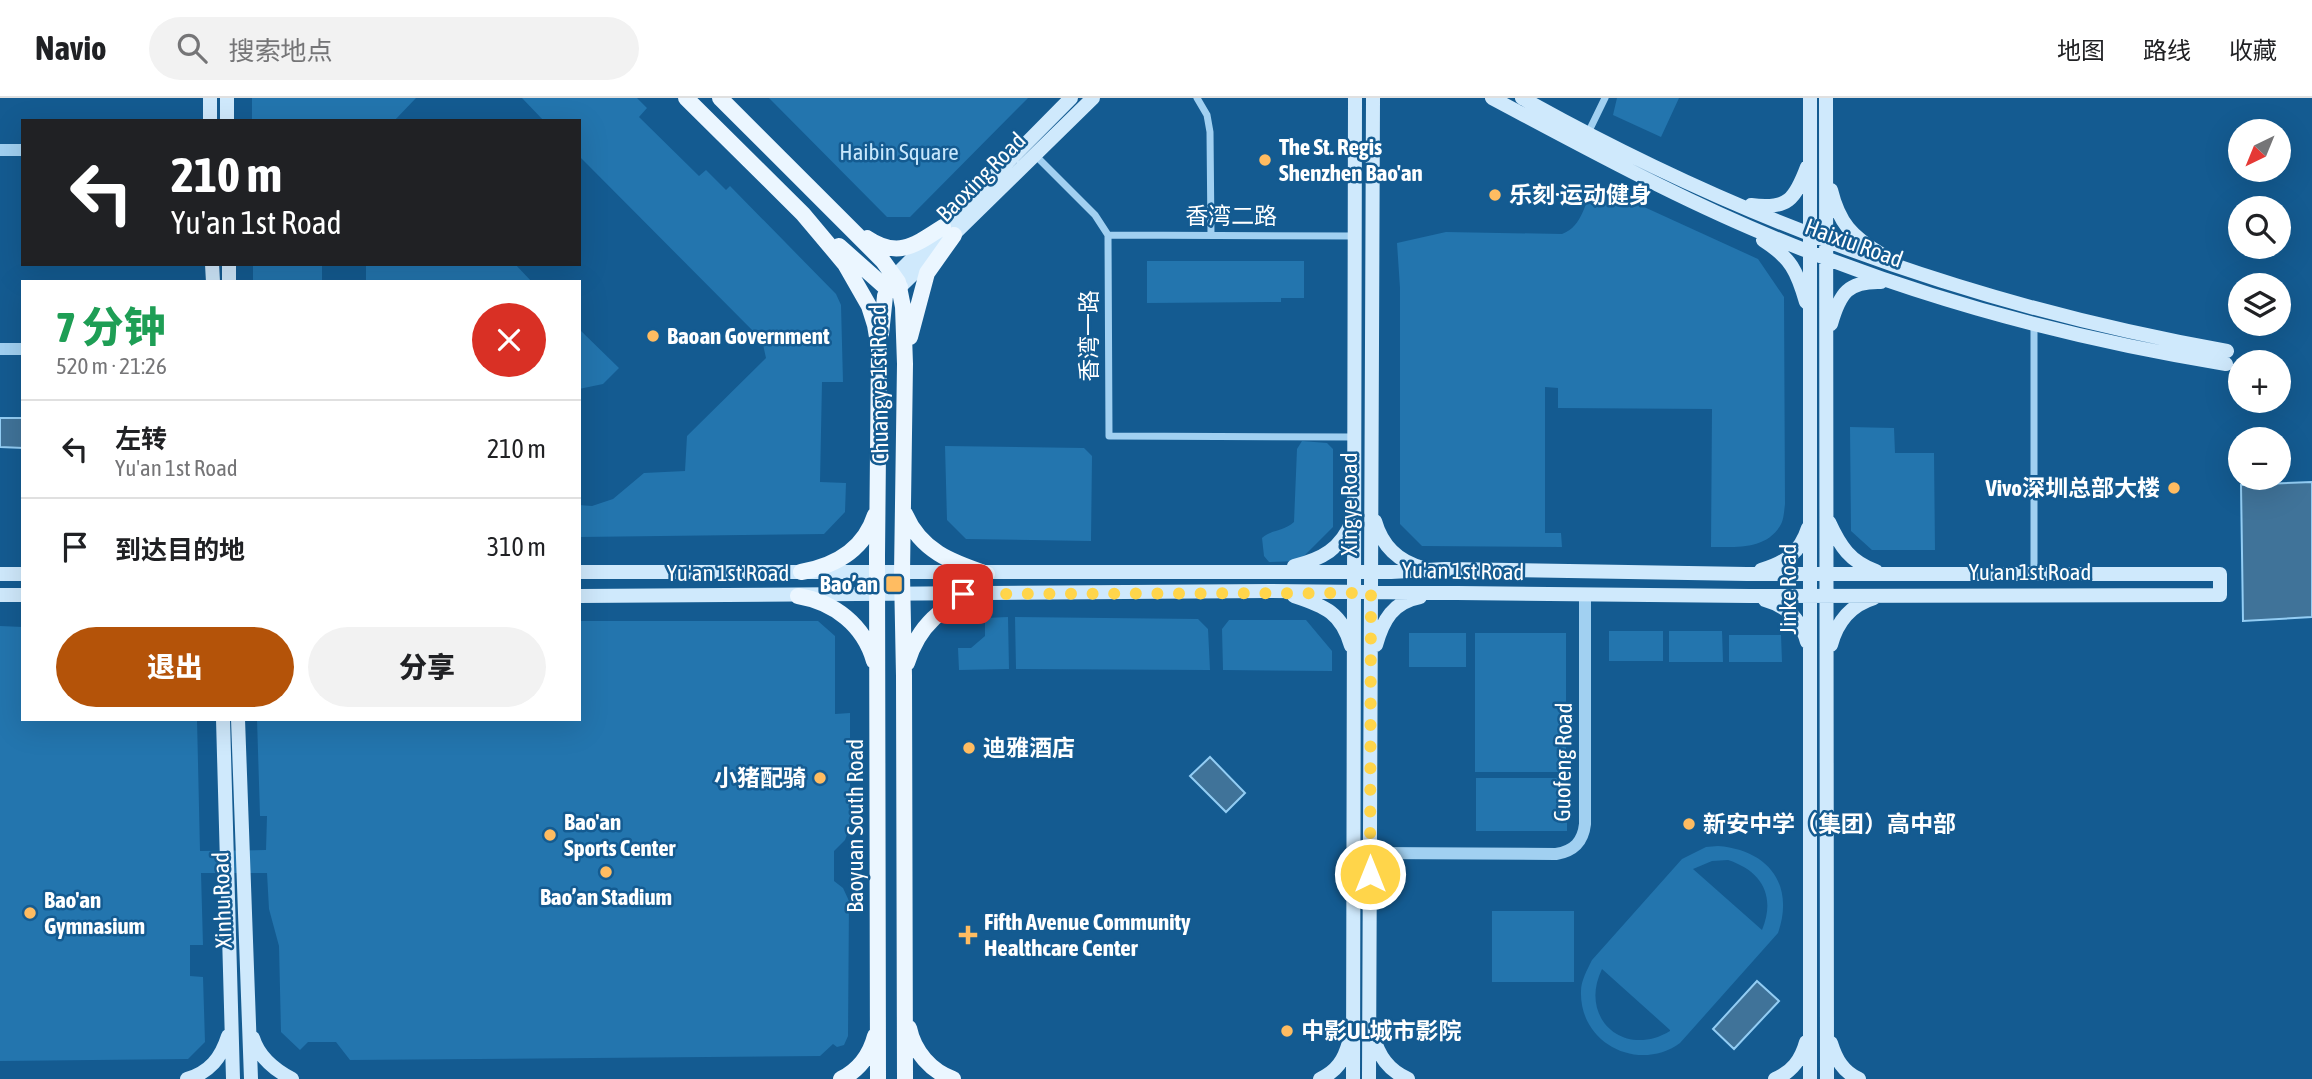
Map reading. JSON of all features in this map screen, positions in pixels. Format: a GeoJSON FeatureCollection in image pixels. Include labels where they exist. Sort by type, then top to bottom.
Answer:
{"type":"FeatureCollection","features":[{"type":"Feature","properties":{"kind":"main road"},"geometry":{"type":"LineString","coordinates":[[210,98],[210,119]]}},
{"type":"Feature","properties":{"kind":"main road"},"geometry":{"type":"LineString","coordinates":[[227,98],[227,119]]}},
{"type":"Feature","properties":{"kind":"main road","name":"Chuangye 1st Road"},"geometry":{"type":"LineString","coordinates":[[686,98],[803,214],[861,288],[873,314],[879,349],[877,573]]}},
{"type":"Feature","properties":{"kind":"main road","name":"Chuangye 1st Road"},"geometry":{"type":"LineString","coordinates":[[720,98],[851,228],[894,284],[905,364],[902,574]]}},
{"type":"Feature","properties":{"kind":"main road","name":"Baoxing Road"},"geometry":{"type":"LineString","coordinates":[[949,231],[1071,98]]}},
{"type":"Feature","properties":{"kind":"main road","name":"Baoxing Road"},"geometry":{"type":"LineString","coordinates":[[894,284],[1093,98]]}},
{"type":"Feature","properties":{"kind":"main road","name":"Xingye Road"},"geometry":{"type":"LineString","coordinates":[[1353,1079],[1355,98]]}},
{"type":"Feature","properties":{"kind":"main road","name":"Xingye Road"},"geometry":{"type":"LineString","coordinates":[[1369,1079],[1373,120],[1376,98]]}},
{"type":"Feature","properties":{"kind":"main road","name":"Haixiu Road"},"geometry":{"type":"LineString","coordinates":[[1492,98],[1612,162],[1826,259],[1892,282],[2034,324],[2143,351],[2227,358],[2069,319],[1916,274],[1723,200],[1588,134],[1522,98]]}},
{"type":"Feature","properties":{"kind":"main road","name":"Jinke Road"},"geometry":{"type":"LineString","coordinates":[[1810,98],[1810,1079]]}},
{"type":"Feature","properties":{"kind":"main road","name":"Jinke Road"},"geometry":{"type":"LineString","coordinates":[[1826,98],[1827,1079]]}},
{"type":"Feature","properties":{"kind":"main road"},"geometry":{"type":"LineString","coordinates":[[1723,200],[1770,207],[1786,202],[1796,193],[1811,159]]}},
{"type":"Feature","properties":{"kind":"main road"},"geometry":{"type":"LineString","coordinates":[[1826,166],[1836,209],[1850,232],[1916,274]]}},
{"type":"Feature","properties":{"kind":"main road"},"geometry":{"type":"LineString","coordinates":[[803,214],[894,284],[879,349]]}},
{"type":"Feature","properties":{"kind":"main road"},"geometry":{"type":"LineString","coordinates":[[1724,215],[1785,256],[1796,270],[1810,315]]}},
{"type":"Feature","properties":{"kind":"main road"},"geometry":{"type":"LineString","coordinates":[[851,228],[876,244],[897,249],[949,231]]}},
{"type":"Feature","properties":{"kind":"main road"},"geometry":{"type":"LineString","coordinates":[[905,364],[923,283],[949,231]]}},
{"type":"Feature","properties":{"kind":"main road"},"geometry":{"type":"LineString","coordinates":[[1826,342],[1836,307],[1849,288],[1868,281],[1892,282]]}},
{"type":"Feature","properties":{"kind":"main road"},"geometry":{"type":"LineString","coordinates":[[903,506],[914,531],[932,551],[950,561],[987,574]]}},
{"type":"Feature","properties":{"kind":"main road"},"geometry":{"type":"LineString","coordinates":[[1372,507],[1380,536],[1397,557],[1421,568],[1445,569]]}},
{"type":"Feature","properties":{"kind":"main road"},"geometry":{"type":"LineString","coordinates":[[801,572],[830,565],[847,555],[869,531],[877,509]]}},
{"type":"Feature","properties":{"kind":"main road"},"geometry":{"type":"LineString","coordinates":[[1275,571],[1310,562],[1337,547],[1348,532],[1355,509]]}},
{"type":"Feature","properties":{"kind":"main road"},"geometry":{"type":"LineString","coordinates":[[1747,574],[1778,564],[1793,555],[1802,542],[1811,517]]}},
{"type":"Feature","properties":{"kind":"main road"},"geometry":{"type":"LineString","coordinates":[[1827,518],[1839,544],[1848,555],[1861,565],[1884,574]]}},
{"type":"Feature","properties":{"kind":"main road","name":"Yu'an 1st Road"},"geometry":{"type":"LineString","coordinates":[[581,572],[987,574],[1371,572],[1445,569],[1747,574],[2220,574],[2220,595],[1750,596],[1272,592],[581,596]]}},
{"type":"Feature","properties":{"kind":"main road","name":"Baoyuan South Road"},"geometry":{"type":"LineString","coordinates":[[877,573],[878,1079]]}},
{"type":"Feature","properties":{"kind":"main road"},"geometry":{"type":"LineString","coordinates":[[0,574],[21,574]]}},
{"type":"Feature","properties":{"kind":"main road"},"geometry":{"type":"LineString","coordinates":[[902,574],[905,1079]]}},
{"type":"Feature","properties":{"kind":"main road"},"geometry":{"type":"LineString","coordinates":[[1272,592],[1315,603],[1334,614],[1350,644],[1355,679]]}},
{"type":"Feature","properties":{"kind":"main road"},"geometry":{"type":"LineString","coordinates":[[904,676],[913,646],[927,625],[947,607],[981,593]]}},
{"type":"Feature","properties":{"kind":"main road"},"geometry":{"type":"LineString","coordinates":[[1371,678],[1380,631],[1390,612],[1397,605],[1416,598],[1444,594]]}},
{"type":"Feature","properties":{"kind":"main road"},"geometry":{"type":"LineString","coordinates":[[0,595],[21,595]]}},
{"type":"Feature","properties":{"kind":"main road"},"geometry":{"type":"LineString","coordinates":[[1827,660],[1835,632],[1845,616],[1866,600],[1883,595]]}},
{"type":"Feature","properties":{"kind":"main road"},"geometry":{"type":"LineString","coordinates":[[798,596],[834,608],[853,624],[868,645],[877,676]]}},
{"type":"Feature","properties":{"kind":"main road"},"geometry":{"type":"LineString","coordinates":[[1750,596],[1776,603],[1790,612],[1803,628],[1811,657]]}},
{"type":"Feature","properties":{"kind":"main road","name":"Xinhu Road"},"geometry":{"type":"LineString","coordinates":[[223,721],[233,1079]]}},
{"type":"Feature","properties":{"kind":"main road","name":"Xinhu Road"},"geometry":{"type":"LineString","coordinates":[[238,721],[251,1079]]}},
{"type":"Feature","properties":{"kind":"main road"},"geometry":{"type":"LineString","coordinates":[[905,1012],[910,1035],[925,1061],[935,1070],[953,1079]]}},
{"type":"Feature","properties":{"kind":"main road"},"geometry":{"type":"LineString","coordinates":[[1775,1079],[1790,1071],[1800,1058],[1810,1017]]}},
{"type":"Feature","properties":{"kind":"main road"},"geometry":{"type":"LineString","coordinates":[[1369,1019],[1382,1057],[1390,1068],[1408,1079]]}},
{"type":"Feature","properties":{"kind":"main road"},"geometry":{"type":"LineString","coordinates":[[1320,1079],[1341,1064],[1353,1020]]}},
{"type":"Feature","properties":{"kind":"main road"},"geometry":{"type":"LineString","coordinates":[[1826,1021],[1836,1057],[1844,1069],[1859,1079]]}},
{"type":"Feature","properties":{"kind":"main road"},"geometry":{"type":"LineString","coordinates":[[187,1079],[206,1071],[215,1063],[223,1050],[232,1024]]}},
{"type":"Feature","properties":{"kind":"main road"},"geometry":{"type":"LineString","coordinates":[[841,1079],[855,1071],[864,1060],[878,1024]]}},
{"type":"Feature","properties":{"kind":"main road"},"geometry":{"type":"LineString","coordinates":[[250,1027],[254,1043],[264,1058],[292,1079]]}},
{"type":"Feature","properties":{"kind":"street"},"geometry":{"type":"LineString","coordinates":[[1197,98],[1207,115],[1210,132],[1211,235]]}},
{"type":"Feature","properties":{"kind":"street"},"geometry":{"type":"LineString","coordinates":[[1588,134],[1605,98]]}},
{"type":"Feature","properties":{"kind":"street"},"geometry":{"type":"LineString","coordinates":[[0,150],[21,150]]}},
{"type":"Feature","properties":{"kind":"street"},"geometry":{"type":"LineString","coordinates":[[1035,155],[1095,215],[1108,235]]}},
{"type":"Feature","properties":{"kind":"street","name":"香湾二路"},"geometry":{"type":"LineString","coordinates":[[1108,235],[1355,236]]}},
{"type":"Feature","properties":{"kind":"street","name":"香湾一路"},"geometry":{"type":"LineString","coordinates":[[1108,235],[1109,436],[1355,437]]}},
{"type":"Feature","properties":{"kind":"street"},"geometry":{"type":"LineString","coordinates":[[2034,324],[2034,572]]}},
{"type":"Feature","properties":{"kind":"street"},"geometry":{"type":"LineString","coordinates":[[0,349],[21,349]]}},
{"type":"Feature","properties":{"kind":"street","name":"Guofeng Road"},"geometry":{"type":"LineString","coordinates":[[1371,853],[1556,853],[1569,851],[1577,845],[1583,836],[1585,824],[1585,595]]}},
{"type":"Feature","properties":{"kind":"green space"},"geometry":{"type":"Polygon","coordinates":[[[252,98],[416,98],[396,119],[252,119],[252,98]]]}},
{"type":"Feature","properties":{"kind":"green space"},"geometry":{"type":"Polygon","coordinates":[[[522,98],[637,98],[647,108],[639,117],[699,176],[706,170],[726,190],[730,186],[836,294],[841,305],[843,382],[822,382],[820,482],[846,483],[845,512],[824,534],[581,537],[581,505],[592,506],[613,499],[644,473],[685,471],[687,436],[766,358],[762,340],[581,158],[581,119],[542,119],[522,98]]]}},
{"type":"Feature","properties":{"kind":"green space","name":"Haibin Square"},"geometry":{"type":"Polygon","coordinates":[[[769,98],[1028,98],[910,217],[887,217],[769,98]]]}},
{"type":"Feature","properties":{"kind":"green space"},"geometry":{"type":"Polygon","coordinates":[[[1617,98],[1679,98],[1661,137],[1613,115],[1617,98]]]}},
{"type":"Feature","properties":{"kind":"green space"},"geometry":{"type":"Polygon","coordinates":[[[1596,185],[1758,259],[1784,297],[1785,504],[1781,524],[1774,534],[1749,546],[1711,547],[1712,409],[1558,408],[1558,388],[1545,387],[1545,533],[1561,533],[1562,547],[1422,546],[1400,524],[1400,288],[1397,243],[1446,232],[1562,234],[1575,225],[1596,185]]]}},
{"type":"Feature","properties":{"kind":"green space"},"geometry":{"type":"Polygon","coordinates":[[[1147,261],[1304,261],[1304,298],[1281,298],[1281,302],[1147,303],[1147,261]]]}},
{"type":"Feature","properties":{"kind":"green space"},"geometry":{"type":"Polygon","coordinates":[[[253,266],[322,266],[322,280],[253,280],[253,266]]]}},
{"type":"Feature","properties":{"kind":"green space"},"geometry":{"type":"Polygon","coordinates":[[[366,266],[517,266],[530,280],[366,280],[366,266]]]}},
{"type":"Feature","properties":{"kind":"green space"},"geometry":{"type":"Polygon","coordinates":[[[581,331],[619,368],[603,384],[581,389],[581,331]]]}},
{"type":"Feature","properties":{"kind":"green space"},"geometry":{"type":"Polygon","coordinates":[[[1850,427],[1894,428],[1895,453],[1934,453],[1935,550],[1872,550],[1851,531],[1850,427]]]}},
{"type":"Feature","properties":{"kind":"green space"},"geometry":{"type":"Polygon","coordinates":[[[1302,441],[1327,443],[1333,449],[1333,527],[1299,561],[1269,562],[1264,556],[1262,538],[1294,522],[1297,449],[1302,441]]]}},
{"type":"Feature","properties":{"kind":"green space"},"geometry":{"type":"Polygon","coordinates":[[[945,446],[1084,448],[1092,456],[1091,541],[966,539],[947,520],[945,446]]]}},
{"type":"Feature","properties":{"kind":"green space"},"geometry":{"type":"Polygon","coordinates":[[[1008,617],[1009,669],[959,670],[958,648],[971,648],[985,636],[985,618],[1008,617]]]}},
{"type":"Feature","properties":{"kind":"green space"},"geometry":{"type":"Polygon","coordinates":[[[1015,617],[1198,619],[1208,629],[1210,670],[1016,669],[1015,617]]]}},
{"type":"Feature","properties":{"kind":"green space"},"geometry":{"type":"Polygon","coordinates":[[[1229,620],[1306,620],[1332,651],[1332,671],[1223,670],[1222,629],[1229,620]]]}},
{"type":"Feature","properties":{"kind":"green space","name":"Bao'an Sports Center"},"geometry":{"type":"Polygon","coordinates":[[[581,621],[818,621],[835,636],[835,714],[850,713],[850,826],[845,840],[834,851],[834,881],[843,888],[849,901],[848,1036],[844,1045],[837,1047],[833,1044],[820,1056],[350,1060],[336,1042],[308,1042],[300,1050],[281,1032],[279,946],[269,909],[267,873],[201,873],[203,945],[190,945],[190,976],[203,977],[205,1042],[188,1059],[0,1061],[0,626],[21,627],[21,721],[197,721],[200,851],[266,850],[267,816],[260,816],[257,721],[581,721],[581,621]]]}},
{"type":"Feature","properties":{"kind":"green space"},"geometry":{"type":"Polygon","coordinates":[[[1609,631],[1663,631],[1663,661],[1609,661],[1609,631]]]}},
{"type":"Feature","properties":{"kind":"green space"},"geometry":{"type":"Polygon","coordinates":[[[1669,631],[1722,631],[1723,662],[1669,662],[1669,631]]]}},
{"type":"Feature","properties":{"kind":"green space"},"geometry":{"type":"Polygon","coordinates":[[[1409,633],[1466,633],[1466,667],[1409,667],[1409,633]]]}},
{"type":"Feature","properties":{"kind":"green space"},"geometry":{"type":"Polygon","coordinates":[[[1475,633],[1566,633],[1566,772],[1475,772],[1475,633]]]}},
{"type":"Feature","properties":{"kind":"green space"},"geometry":{"type":"Polygon","coordinates":[[[1729,635],[1781,635],[1782,662],[1729,662],[1729,635]]]}},
{"type":"Feature","properties":{"kind":"green space"},"geometry":{"type":"Polygon","coordinates":[[[1476,778],[1567,778],[1567,831],[1476,831],[1476,778]]]}},
{"type":"Feature","properties":{"kind":"green space"},"geometry":{"type":"Polygon","coordinates":[[[1718,846],[1751,854],[1773,873],[1780,885],[1783,899],[1778,933],[1680,1043],[1664,1052],[1647,1055],[1630,1054],[1614,1048],[1601,1039],[1590,1026],[1583,1010],[1581,987],[1586,972],[1592,960],[1682,859],[1706,847],[1718,846]],[[1728,860],[1712,861],[1693,869],[1762,930],[1767,906],[1763,886],[1750,871],[1728,860]],[[1602,969],[1596,987],[1596,1003],[1601,1018],[1610,1029],[1622,1037],[1637,1040],[1653,1038],[1670,1031],[1670,1030],[1602,969]]]}},
{"type":"Feature","properties":{"kind":"green space"},"geometry":{"type":"Polygon","coordinates":[[[1492,911],[1574,911],[1574,982],[1492,982],[1492,911]]]}},
{"type":"Feature","properties":{"kind":"shaded area"},"geometry":{"type":"Polygon","coordinates":[[[0,418],[21,418],[21,448],[0,447],[0,418]]]}},
{"type":"Feature","properties":{"kind":"shaded area"},"geometry":{"type":"Polygon","coordinates":[[[2312,482],[2312,617],[2243,621],[2241,490],[2291,490],[2291,483],[2312,482]]]}},
{"type":"Feature","properties":{"kind":"shaded area"},"geometry":{"type":"Polygon","coordinates":[[[1210,757],[1245,793],[1226,812],[1190,776],[1210,757]]]}},
{"type":"Feature","properties":{"kind":"shaded area"},"geometry":{"type":"Polygon","coordinates":[[[1757,981],[1779,1001],[1734,1049],[1713,1029],[1757,981]]]}},
{"type":"Feature","properties":{"kind":"place","name":"The St. Regis Shenzhen Bao'an"},"geometry":{"type":"Point","coordinates":[1265,160]}},
{"type":"Feature","properties":{"kind":"place","name":"乐刻·运动健身"},"geometry":{"type":"Point","coordinates":[1495,195]}},
{"type":"Feature","properties":{"kind":"place","name":"Baoan Government"},"geometry":{"type":"Point","coordinates":[653,336]}},
{"type":"Feature","properties":{"kind":"place","name":"Vivo深圳总部大楼"},"geometry":{"type":"Point","coordinates":[2174,488]}},
{"type":"Feature","properties":{"kind":"place","name":"Bao’an"},"geometry":{"type":"Point","coordinates":[894,584]}},
{"type":"Feature","properties":{"kind":"place","name":"迪雅酒店"},"geometry":{"type":"Point","coordinates":[969,748]}},
{"type":"Feature","properties":{"kind":"place","name":"小猪配骑"},"geometry":{"type":"Point","coordinates":[820,778]}},
{"type":"Feature","properties":{"kind":"place","name":"新安中学（集团）高中部"},"geometry":{"type":"Point","coordinates":[1689,824]}},
{"type":"Feature","properties":{"kind":"place","name":"Bao'an Sports Center"},"geometry":{"type":"Point","coordinates":[550,835]}},
{"type":"Feature","properties":{"kind":"place","name":"Bao’an Stadium"},"geometry":{"type":"Point","coordinates":[606,872]}},
{"type":"Feature","properties":{"kind":"place","name":"Bao'an Gymnasium"},"geometry":{"type":"Point","coordinates":[30,913]}},
{"type":"Feature","properties":{"kind":"place","name":"Fifth Avenue Community Healthcare Center"},"geometry":{"type":"Point","coordinates":[968,935]}},
{"type":"Feature","properties":{"kind":"place","name":"中影UL城市影院"},"geometry":{"type":"Point","coordinates":[1287,1031]}},
{"type":"Feature","properties":{"kind":"route"},"geometry":{"type":"LineString","coordinates":[[963,594],[1371,593],[1370,874]]}}]}
